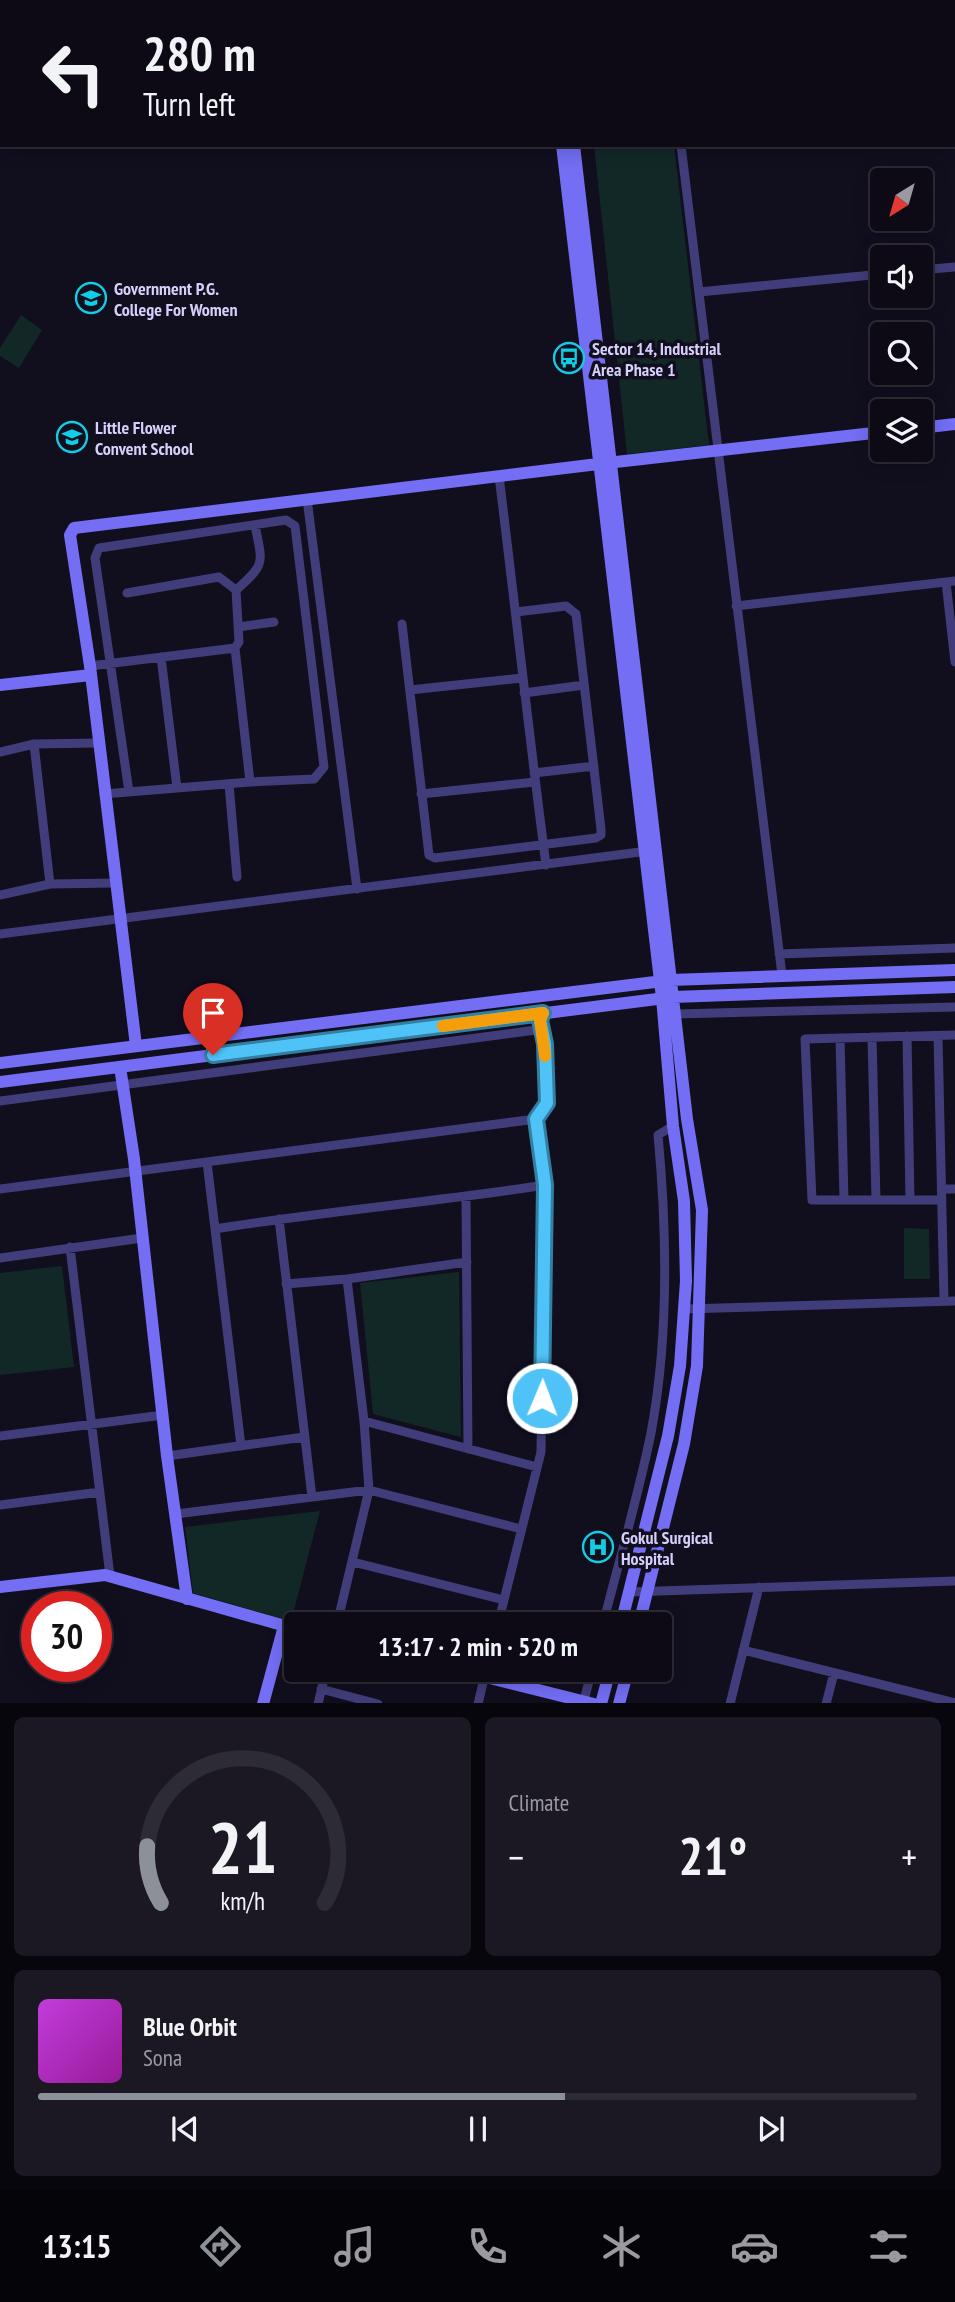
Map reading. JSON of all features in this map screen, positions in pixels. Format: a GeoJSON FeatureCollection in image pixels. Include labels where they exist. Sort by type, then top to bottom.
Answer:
{"type":"FeatureCollection","features":[{"type":"Feature","properties":{"kind":"street"},"geometry":{"type":"LineString","coordinates":[[562,147],[605,463]]}},
{"type":"Feature","properties":{"kind":"street"},"geometry":{"type":"LineString","coordinates":[[574,147],[605,463],[668,998],[673,1126],[684,1201],[684,1309],[680,1366],[668,1436],[624,1612]]}},
{"type":"Feature","properties":{"kind":"street"},"geometry":{"type":"LineString","coordinates":[[681,147],[782,975]]}},
{"type":"Feature","properties":{"kind":"street"},"geometry":{"type":"LineString","coordinates":[[933,269],[955,267]]}},
{"type":"Feature","properties":{"kind":"street"},"geometry":{"type":"LineString","coordinates":[[699,292],[870,275]]}},
{"type":"Feature","properties":{"kind":"street"},"geometry":{"type":"LineString","coordinates":[[933,427],[955,424]]}},
{"type":"Feature","properties":{"kind":"street"},"geometry":{"type":"LineString","coordinates":[[187,1599],[167,1455],[124,1084],[125,1066],[132,1047],[90,670],[70,535],[74,528],[870,433]]}},
{"type":"Feature","properties":{"kind":"street"},"geometry":{"type":"LineString","coordinates":[[499,476],[546,865]]}},
{"type":"Feature","properties":{"kind":"street"},"geometry":{"type":"LineString","coordinates":[[307,499],[357,889]]}},
{"type":"Feature","properties":{"kind":"street"},"geometry":{"type":"LineString","coordinates":[[104,794],[314,779],[324,767],[295,526],[286,520],[100,548],[95,558],[129,792]]}},
{"type":"Feature","properties":{"kind":"street"},"geometry":{"type":"LineString","coordinates":[[250,782],[235,648],[239,642],[236,590],[260,566],[262,560],[256,525]]}},
{"type":"Feature","properties":{"kind":"street"},"geometry":{"type":"LineString","coordinates":[[127,593],[219,577],[236,590]]}},
{"type":"Feature","properties":{"kind":"street"},"geometry":{"type":"LineString","coordinates":[[736,606],[950,582],[955,662]]}},
{"type":"Feature","properties":{"kind":"street"},"geometry":{"type":"LineString","coordinates":[[402,624],[429,855],[435,858],[596,838],[601,835],[576,614],[566,606],[516,611]]}},
{"type":"Feature","properties":{"kind":"street"},"geometry":{"type":"LineString","coordinates":[[238,627],[274,622]]}},
{"type":"Feature","properties":{"kind":"street"},"geometry":{"type":"LineString","coordinates":[[0,685],[90,670],[112,663],[235,648]]}},
{"type":"Feature","properties":{"kind":"street"},"geometry":{"type":"LineString","coordinates":[[161,657],[177,788]]}},
{"type":"Feature","properties":{"kind":"street"},"geometry":{"type":"LineString","coordinates":[[410,690],[522,678]]}},
{"type":"Feature","properties":{"kind":"street"},"geometry":{"type":"LineString","coordinates":[[524,694],[584,685]]}},
{"type":"Feature","properties":{"kind":"street"},"geometry":{"type":"LineString","coordinates":[[0,752],[34,744],[98,743]]}},
{"type":"Feature","properties":{"kind":"street"},"geometry":{"type":"LineString","coordinates":[[34,744],[50,884]]}},
{"type":"Feature","properties":{"kind":"street"},"geometry":{"type":"LineString","coordinates":[[421,794],[535,778],[594,766]]}},
{"type":"Feature","properties":{"kind":"street"},"geometry":{"type":"LineString","coordinates":[[229,784],[237,877]]}},
{"type":"Feature","properties":{"kind":"street"},"geometry":{"type":"LineString","coordinates":[[0,934],[650,851]]}},
{"type":"Feature","properties":{"kind":"street"},"geometry":{"type":"LineString","coordinates":[[0,895],[50,884],[115,883]]}},
{"type":"Feature","properties":{"kind":"street"},"geometry":{"type":"LineString","coordinates":[[779,954],[955,948]]}},
{"type":"Feature","properties":{"kind":"street"},"geometry":{"type":"LineString","coordinates":[[0,1063],[666,980],[955,970]]}},
{"type":"Feature","properties":{"kind":"street"},"geometry":{"type":"LineString","coordinates":[[0,1082],[542,1017],[668,998],[955,987]]}},
{"type":"Feature","properties":{"kind":"street"},"geometry":{"type":"LineString","coordinates":[[642,1612],[684,1444],[697,1366],[702,1210],[687,1119],[675,1014],[668,998]]}},
{"type":"Feature","properties":{"kind":"street"},"geometry":{"type":"LineString","coordinates":[[675,1014],[955,1007]]}},
{"type":"Feature","properties":{"kind":"street"},"geometry":{"type":"LineString","coordinates":[[0,1101],[536,1030],[542,1017]]}},
{"type":"Feature","properties":{"kind":"street"},"geometry":{"type":"LineString","coordinates":[[500,1612],[541,1452],[545,1185],[536,1119],[547,1103],[542,1017]]}},
{"type":"Feature","properties":{"kind":"street"},"geometry":{"type":"LineString","coordinates":[[942,1200],[812,1200],[805,1039],[955,1035]]}},
{"type":"Feature","properties":{"kind":"street"},"geometry":{"type":"LineString","coordinates":[[938,1036],[944,1301]]}},
{"type":"Feature","properties":{"kind":"street"},"geometry":{"type":"LineString","coordinates":[[872,1037],[876,1200]]}},
{"type":"Feature","properties":{"kind":"street"},"geometry":{"type":"LineString","coordinates":[[906,1037],[910,1200]]}},
{"type":"Feature","properties":{"kind":"street"},"geometry":{"type":"LineString","coordinates":[[840,1038],[844,1200]]}},
{"type":"Feature","properties":{"kind":"street"},"geometry":{"type":"LineString","coordinates":[[0,1189],[536,1119]]}},
{"type":"Feature","properties":{"kind":"street"},"geometry":{"type":"LineString","coordinates":[[606,1612],[651,1432],[666,1265],[658,1135],[673,1126]]}},
{"type":"Feature","properties":{"kind":"street"},"geometry":{"type":"LineString","coordinates":[[207,1162],[241,1446]]}},
{"type":"Feature","properties":{"kind":"street"},"geometry":{"type":"LineString","coordinates":[[215,1230],[279,1219],[466,1198],[545,1185]]}},
{"type":"Feature","properties":{"kind":"street"},"geometry":{"type":"LineString","coordinates":[[942,1189],[955,1189]]}},
{"type":"Feature","properties":{"kind":"street"},"geometry":{"type":"LineString","coordinates":[[466,1198],[468,1449]]}},
{"type":"Feature","properties":{"kind":"street"},"geometry":{"type":"LineString","coordinates":[[279,1219],[312,1497]]}},
{"type":"Feature","properties":{"kind":"street"},"geometry":{"type":"LineString","coordinates":[[0,1258],[142,1238]]}},
{"type":"Feature","properties":{"kind":"street"},"geometry":{"type":"LineString","coordinates":[[70,1247],[110,1576]]}},
{"type":"Feature","properties":{"kind":"street"},"geometry":{"type":"LineString","coordinates":[[286,1284],[348,1279],[467,1262]]}},
{"type":"Feature","properties":{"kind":"street"},"geometry":{"type":"LineString","coordinates":[[340,1612],[369,1490],[348,1279]]}},
{"type":"Feature","properties":{"kind":"street"},"geometry":{"type":"LineString","coordinates":[[684,1309],[955,1301]]}},
{"type":"Feature","properties":{"kind":"street"},"geometry":{"type":"LineString","coordinates":[[0,1436],[163,1415]]}},
{"type":"Feature","properties":{"kind":"street"},"geometry":{"type":"LineString","coordinates":[[363,1422],[537,1467]]}},
{"type":"Feature","properties":{"kind":"street"},"geometry":{"type":"LineString","coordinates":[[167,1455],[304,1437]]}},
{"type":"Feature","properties":{"kind":"street"},"geometry":{"type":"LineString","coordinates":[[176,1514],[369,1490],[521,1529]]}},
{"type":"Feature","properties":{"kind":"street"},"geometry":{"type":"LineString","coordinates":[[0,1505],[100,1492]]}},
{"type":"Feature","properties":{"kind":"street"},"geometry":{"type":"LineString","coordinates":[[353,1562],[503,1600]]}},
{"type":"Feature","properties":{"kind":"street"},"geometry":{"type":"LineString","coordinates":[[0,1587],[105,1574],[284,1625]]}},
{"type":"Feature","properties":{"kind":"street"},"geometry":{"type":"LineString","coordinates":[[629,1592],[955,1581]]}},
{"type":"Feature","properties":{"kind":"street"},"geometry":{"type":"LineString","coordinates":[[730,1703],[759,1587]]}},
{"type":"Feature","properties":{"kind":"street"},"geometry":{"type":"LineString","coordinates":[[263,1703],[284,1644]]}},
{"type":"Feature","properties":{"kind":"street"},"geometry":{"type":"LineString","coordinates":[[743,1650],[935,1701],[955,1703]]}},
{"type":"Feature","properties":{"kind":"street"},"geometry":{"type":"LineString","coordinates":[[826,1703],[834,1673]]}},
{"type":"Feature","properties":{"kind":"street"},"geometry":{"type":"LineString","coordinates":[[318,1703],[323,1682]]}},
{"type":"Feature","properties":{"kind":"street"},"geometry":{"type":"LineString","coordinates":[[478,1703],[483,1682]]}},
{"type":"Feature","properties":{"kind":"street"},"geometry":{"type":"LineString","coordinates":[[516,1682],[587,1703],[590,1682]]}},
{"type":"Feature","properties":{"kind":"street"},"geometry":{"type":"LineString","coordinates":[[601,1703],[607,1682]]}},
{"type":"Feature","properties":{"kind":"street"},"geometry":{"type":"LineString","coordinates":[[620,1703],[625,1682]]}},
{"type":"Feature","properties":{"kind":"street"},"geometry":{"type":"LineString","coordinates":[[321,1689],[378,1703]]}},
{"type":"Feature","properties":{"kind":"green space"},"geometry":{"type":"Polygon","coordinates":[[[594,147],[674,147],[709,445],[627,454],[594,147]]]}},
{"type":"Feature","properties":{"kind":"green space"},"geometry":{"type":"Polygon","coordinates":[[[21,315],[42,330],[19,368],[0,356],[0,348],[21,315]]]}},
{"type":"Feature","properties":{"kind":"green space"},"geometry":{"type":"Polygon","coordinates":[[[904,1228],[929,1229],[930,1279],[904,1279],[904,1228]]]}},
{"type":"Feature","properties":{"kind":"green space"},"geometry":{"type":"Polygon","coordinates":[[[62,1266],[74,1367],[0,1375],[0,1273],[62,1266]]]}},
{"type":"Feature","properties":{"kind":"green space"},"geometry":{"type":"Polygon","coordinates":[[[459,1272],[461,1437],[373,1414],[360,1283],[459,1272]]]}},
{"type":"Feature","properties":{"kind":"green space"},"geometry":{"type":"Polygon","coordinates":[[[320,1511],[293,1612],[284,1612],[284,1619],[193,1593],[185,1527],[320,1511]]]}},
{"type":"Feature","properties":{"kind":"slow traffic"},"geometry":{"type":"LineString","coordinates":[[443,1026],[543,1013],[540,1020],[545,1056]]}},
{"type":"Feature","properties":{"kind":"place","name":"Government P.G. College For Women"},"geometry":{"type":"Point","coordinates":[91,298]}},
{"type":"Feature","properties":{"kind":"place","name":"Sector 14, Industrial Area Phase 1"},"geometry":{"type":"Point","coordinates":[569,358]}},
{"type":"Feature","properties":{"kind":"place","name":"Little Flower Convent School"},"geometry":{"type":"Point","coordinates":[72,437]}},
{"type":"Feature","properties":{"kind":"place","name":"Gokul Surgical Hospital"},"geometry":{"type":"Point","coordinates":[598,1547]}},
{"type":"Feature","properties":{"kind":"route"},"geometry":{"type":"LineString","coordinates":[[213,1055],[543,1013],[540,1020],[545,1044],[547,1103],[536,1119],[545,1185],[542,1398]]}}]}
